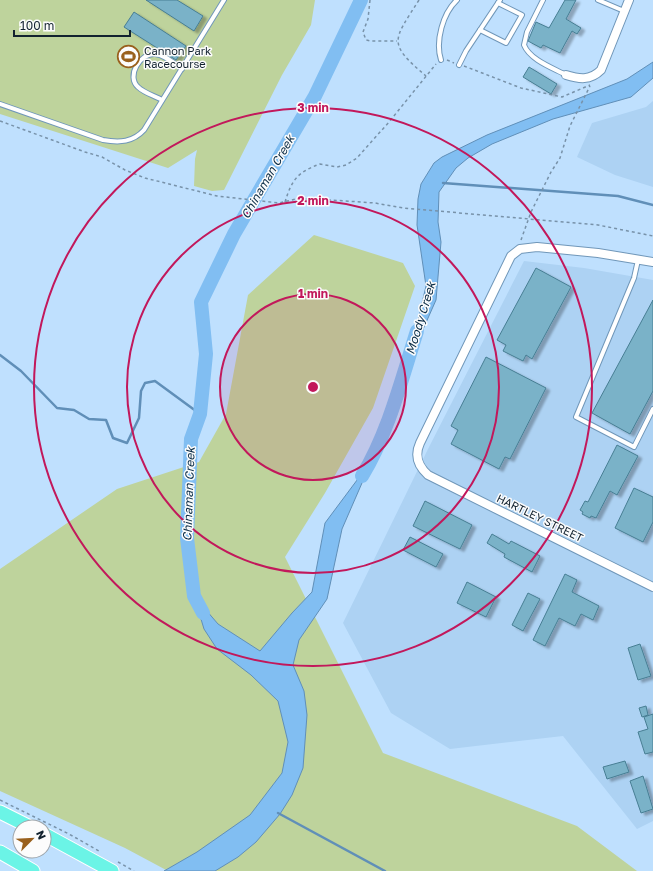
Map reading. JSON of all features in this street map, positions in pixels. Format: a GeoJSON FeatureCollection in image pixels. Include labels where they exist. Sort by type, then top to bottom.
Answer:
{"type":"FeatureCollection","features":[{"type":"Feature","properties":{"kind":"highway"},"geometry":{"type":"LineString","coordinates":[[0,812],[14,819]]}},
{"type":"Feature","properties":{"kind":"highway"},"geometry":{"type":"LineString","coordinates":[[52,838],[110,866]]}},
{"type":"Feature","properties":{"kind":"highway"},"geometry":{"type":"LineString","coordinates":[[0,852],[33,871]]}},
{"type":"Feature","properties":{"kind":"street"},"geometry":{"type":"LineString","coordinates":[[566,75],[580,80],[594,76],[604,65],[629,0]]}},
{"type":"Feature","properties":{"kind":"street"},"geometry":{"type":"LineString","coordinates":[[521,248],[537,247],[598,253],[653,262]]}},
{"type":"Feature","properties":{"kind":"street","name":"HARTLEY STREET"},"geometry":{"type":"LineString","coordinates":[[521,248],[511,256],[417,449],[417,458],[420,465],[428,475],[653,587]]}},
{"type":"Feature","properties":{"kind":"lane"},"geometry":{"type":"LineString","coordinates":[[0,104],[76,132],[103,140],[120,142],[128,141],[139,135],[182,69],[224,0]]}},
{"type":"Feature","properties":{"kind":"lane"},"geometry":{"type":"LineString","coordinates":[[441,60],[439,46],[444,22],[447,12],[458,0]]}},
{"type":"Feature","properties":{"kind":"lane"},"geometry":{"type":"LineString","coordinates":[[543,0],[526,32],[524,45],[530,54],[566,75]]}},
{"type":"Feature","properties":{"kind":"lane"},"geometry":{"type":"LineString","coordinates":[[598,0],[625,11]]}},
{"type":"Feature","properties":{"kind":"lane"},"geometry":{"type":"LineString","coordinates":[[459,65],[466,51],[499,1],[522,15],[506,44],[480,30]]}},
{"type":"Feature","properties":{"kind":"lane"},"geometry":{"type":"LineString","coordinates":[[162,100],[141,90],[135,84],[133,74],[136,66],[147,55],[156,54],[164,57],[182,69]]}},
{"type":"Feature","properties":{"kind":"lane"},"geometry":{"type":"LineString","coordinates":[[638,260],[634,278],[576,417],[634,447],[653,409]]}},
{"type":"Feature","properties":{"kind":"path"},"geometry":{"type":"LineString","coordinates":[[370,0],[368,19],[363,32],[366,40],[371,42],[397,41]]}},
{"type":"Feature","properties":{"kind":"path"},"geometry":{"type":"LineString","coordinates":[[419,0],[404,23],[397,41],[398,47],[404,57],[426,76]]}},
{"type":"Feature","properties":{"kind":"path"},"geometry":{"type":"LineString","coordinates":[[285,202],[290,185],[300,173],[320,164],[329,167],[341,166],[357,158],[441,60],[449,61],[521,88],[562,97],[590,85]]}},
{"type":"Feature","properties":{"kind":"path"},"geometry":{"type":"LineString","coordinates":[[521,248],[522,237],[528,219],[545,184],[560,158],[570,126],[594,76]]}},
{"type":"Feature","properties":{"kind":"path"},"geometry":{"type":"LineString","coordinates":[[0,121],[84,152],[102,157],[125,170],[145,178],[192,190],[278,203],[307,198],[375,203],[403,208],[598,225],[653,236]]}},
{"type":"Feature","properties":{"kind":"path"},"geometry":{"type":"LineString","coordinates":[[110,866],[134,871]]}},
{"type":"Feature","properties":{"kind":"shaded area"},"geometry":{"type":"Polygon","coordinates":[[[653,101],[653,187],[615,175],[577,157],[592,123],[646,107],[653,101]]]}},
{"type":"Feature","properties":{"kind":"shaded area"},"geometry":{"type":"Polygon","coordinates":[[[524,261],[584,268],[653,280],[653,821],[637,829],[563,736],[450,749],[391,713],[343,623],[428,449],[524,261]]]}},
{"type":"Feature","properties":{"kind":"green space","name":"Cannon Park Racecourse"},"geometry":{"type":"Polygon","coordinates":[[[0,0],[315,0],[311,25],[282,75],[224,190],[212,191],[194,186],[195,159],[197,150],[168,168],[0,114],[0,0]]]}},
{"type":"Feature","properties":{"kind":"green space"},"geometry":{"type":"Polygon","coordinates":[[[314,235],[403,263],[415,286],[373,408],[325,493],[285,557],[383,753],[577,826],[637,871],[168,871],[125,848],[0,791],[0,569],[117,489],[199,462],[226,414],[248,295],[314,235]]]}},
{"type":"Feature","properties":{"kind":"water"},"geometry":{"type":"Polygon","coordinates":[[[653,62],[653,78],[631,97],[553,119],[492,144],[468,158],[456,168],[439,192],[438,222],[441,242],[436,300],[417,343],[411,350],[426,286],[417,225],[418,199],[421,184],[434,163],[442,157],[487,135],[627,79],[653,62]]]}},
{"type":"Feature","properties":{"kind":"water"},"geometry":{"type":"Polygon","coordinates":[[[372,460],[342,529],[327,599],[299,640],[293,665],[304,691],[307,715],[303,768],[292,795],[280,814],[256,842],[238,857],[215,871],[164,871],[197,852],[250,815],[282,773],[288,742],[278,701],[251,675],[217,649],[204,629],[194,596],[218,624],[260,651],[312,592],[325,523],[372,460]]]}},
{"type":"Feature","properties":{"kind":"building"},"geometry":{"type":"Polygon","coordinates":[[[146,0],[177,0],[203,16],[194,31],[146,0]]]}},
{"type":"Feature","properties":{"kind":"building"},"geometry":{"type":"Polygon","coordinates":[[[565,0],[576,0],[566,19],[581,28],[577,34],[572,31],[560,53],[543,45],[541,48],[528,41],[536,22],[549,28],[565,0]]]}},
{"type":"Feature","properties":{"kind":"building"},"geometry":{"type":"Polygon","coordinates":[[[134,12],[186,46],[176,60],[124,27],[134,12]]]}},
{"type":"Feature","properties":{"kind":"building"},"geometry":{"type":"Polygon","coordinates":[[[529,67],[557,84],[551,94],[523,77],[529,67]]]}},
{"type":"Feature","properties":{"kind":"building"},"geometry":{"type":"Polygon","coordinates":[[[536,268],[571,287],[532,359],[526,355],[523,361],[503,351],[506,345],[497,340],[536,268]]]}},
{"type":"Feature","properties":{"kind":"building"},"geometry":{"type":"Polygon","coordinates":[[[653,300],[653,391],[630,434],[592,413],[653,300]]]}},
{"type":"Feature","properties":{"kind":"building"},"geometry":{"type":"Polygon","coordinates":[[[486,357],[546,388],[510,459],[505,457],[499,469],[451,444],[458,430],[451,426],[486,357]]]}},
{"type":"Feature","properties":{"kind":"building"},"geometry":{"type":"Polygon","coordinates":[[[617,445],[638,456],[617,495],[610,491],[596,518],[591,516],[590,518],[582,514],[583,512],[580,510],[585,501],[588,502],[617,445]]]}},
{"type":"Feature","properties":{"kind":"building"},"geometry":{"type":"Polygon","coordinates":[[[634,488],[653,497],[653,522],[643,542],[615,528],[634,488]]]}},
{"type":"Feature","properties":{"kind":"building"},"geometry":{"type":"Polygon","coordinates":[[[425,501],[472,525],[460,549],[413,526],[425,501]]]}},
{"type":"Feature","properties":{"kind":"building"},"geometry":{"type":"Polygon","coordinates":[[[492,534],[509,544],[511,541],[540,556],[532,572],[504,557],[505,554],[487,543],[492,534]]]}},
{"type":"Feature","properties":{"kind":"building"},"geometry":{"type":"Polygon","coordinates":[[[410,537],[443,554],[436,567],[403,550],[410,537]]]}},
{"type":"Feature","properties":{"kind":"building"},"geometry":{"type":"Polygon","coordinates":[[[565,574],[577,580],[572,592],[599,606],[593,620],[581,614],[575,626],[559,618],[545,646],[533,640],[565,574]]]}},
{"type":"Feature","properties":{"kind":"building"},"geometry":{"type":"Polygon","coordinates":[[[467,582],[496,597],[486,617],[457,603],[467,582]]]}},
{"type":"Feature","properties":{"kind":"building"},"geometry":{"type":"Polygon","coordinates":[[[528,593],[540,599],[523,631],[512,625],[528,593]]]}},
{"type":"Feature","properties":{"kind":"building"},"geometry":{"type":"Polygon","coordinates":[[[640,644],[651,676],[638,680],[628,648],[640,644]]]}},
{"type":"Feature","properties":{"kind":"building"},"geometry":{"type":"Polygon","coordinates":[[[646,706],[648,715],[642,717],[639,708],[646,706]]]}},
{"type":"Feature","properties":{"kind":"building"},"geometry":{"type":"Polygon","coordinates":[[[653,714],[653,752],[645,754],[638,732],[648,729],[644,717],[653,714]]]}},
{"type":"Feature","properties":{"kind":"building"},"geometry":{"type":"Polygon","coordinates":[[[625,761],[629,772],[607,779],[603,767],[625,761]]]}},
{"type":"Feature","properties":{"kind":"building"},"geometry":{"type":"Polygon","coordinates":[[[643,776],[653,809],[641,813],[630,781],[643,776]]]}},
{"type":"Feature","properties":{"kind":"waterway","name":"Chinaman Creek"},"geometry":{"type":"LineString","coordinates":[[203,613],[194,596],[187,538],[191,439],[200,414],[206,354],[201,302],[234,234],[315,96],[361,0]]}},
{"type":"Feature","properties":{"kind":"waterway"},"geometry":{"type":"LineString","coordinates":[[443,183],[618,196],[653,205]]}},
{"type":"Feature","properties":{"kind":"waterway","name":"Moody Creek"},"geometry":{"type":"LineString","coordinates":[[362,476],[387,424],[417,331]]}},
{"type":"Feature","properties":{"kind":"waterway"},"geometry":{"type":"LineString","coordinates":[[0,355],[21,371],[57,408],[74,410],[89,419],[106,420],[113,438],[127,443],[139,418],[141,391],[145,383],[155,381],[200,414]]}},
{"type":"Feature","properties":{"kind":"waterway"},"geometry":{"type":"LineString","coordinates":[[278,813],[385,871]]}},
{"type":"Feature","properties":{"kind":"place","name":"Cannon Park Racecourse"},"geometry":{"type":"Point","coordinates":[129,57]}}]}
